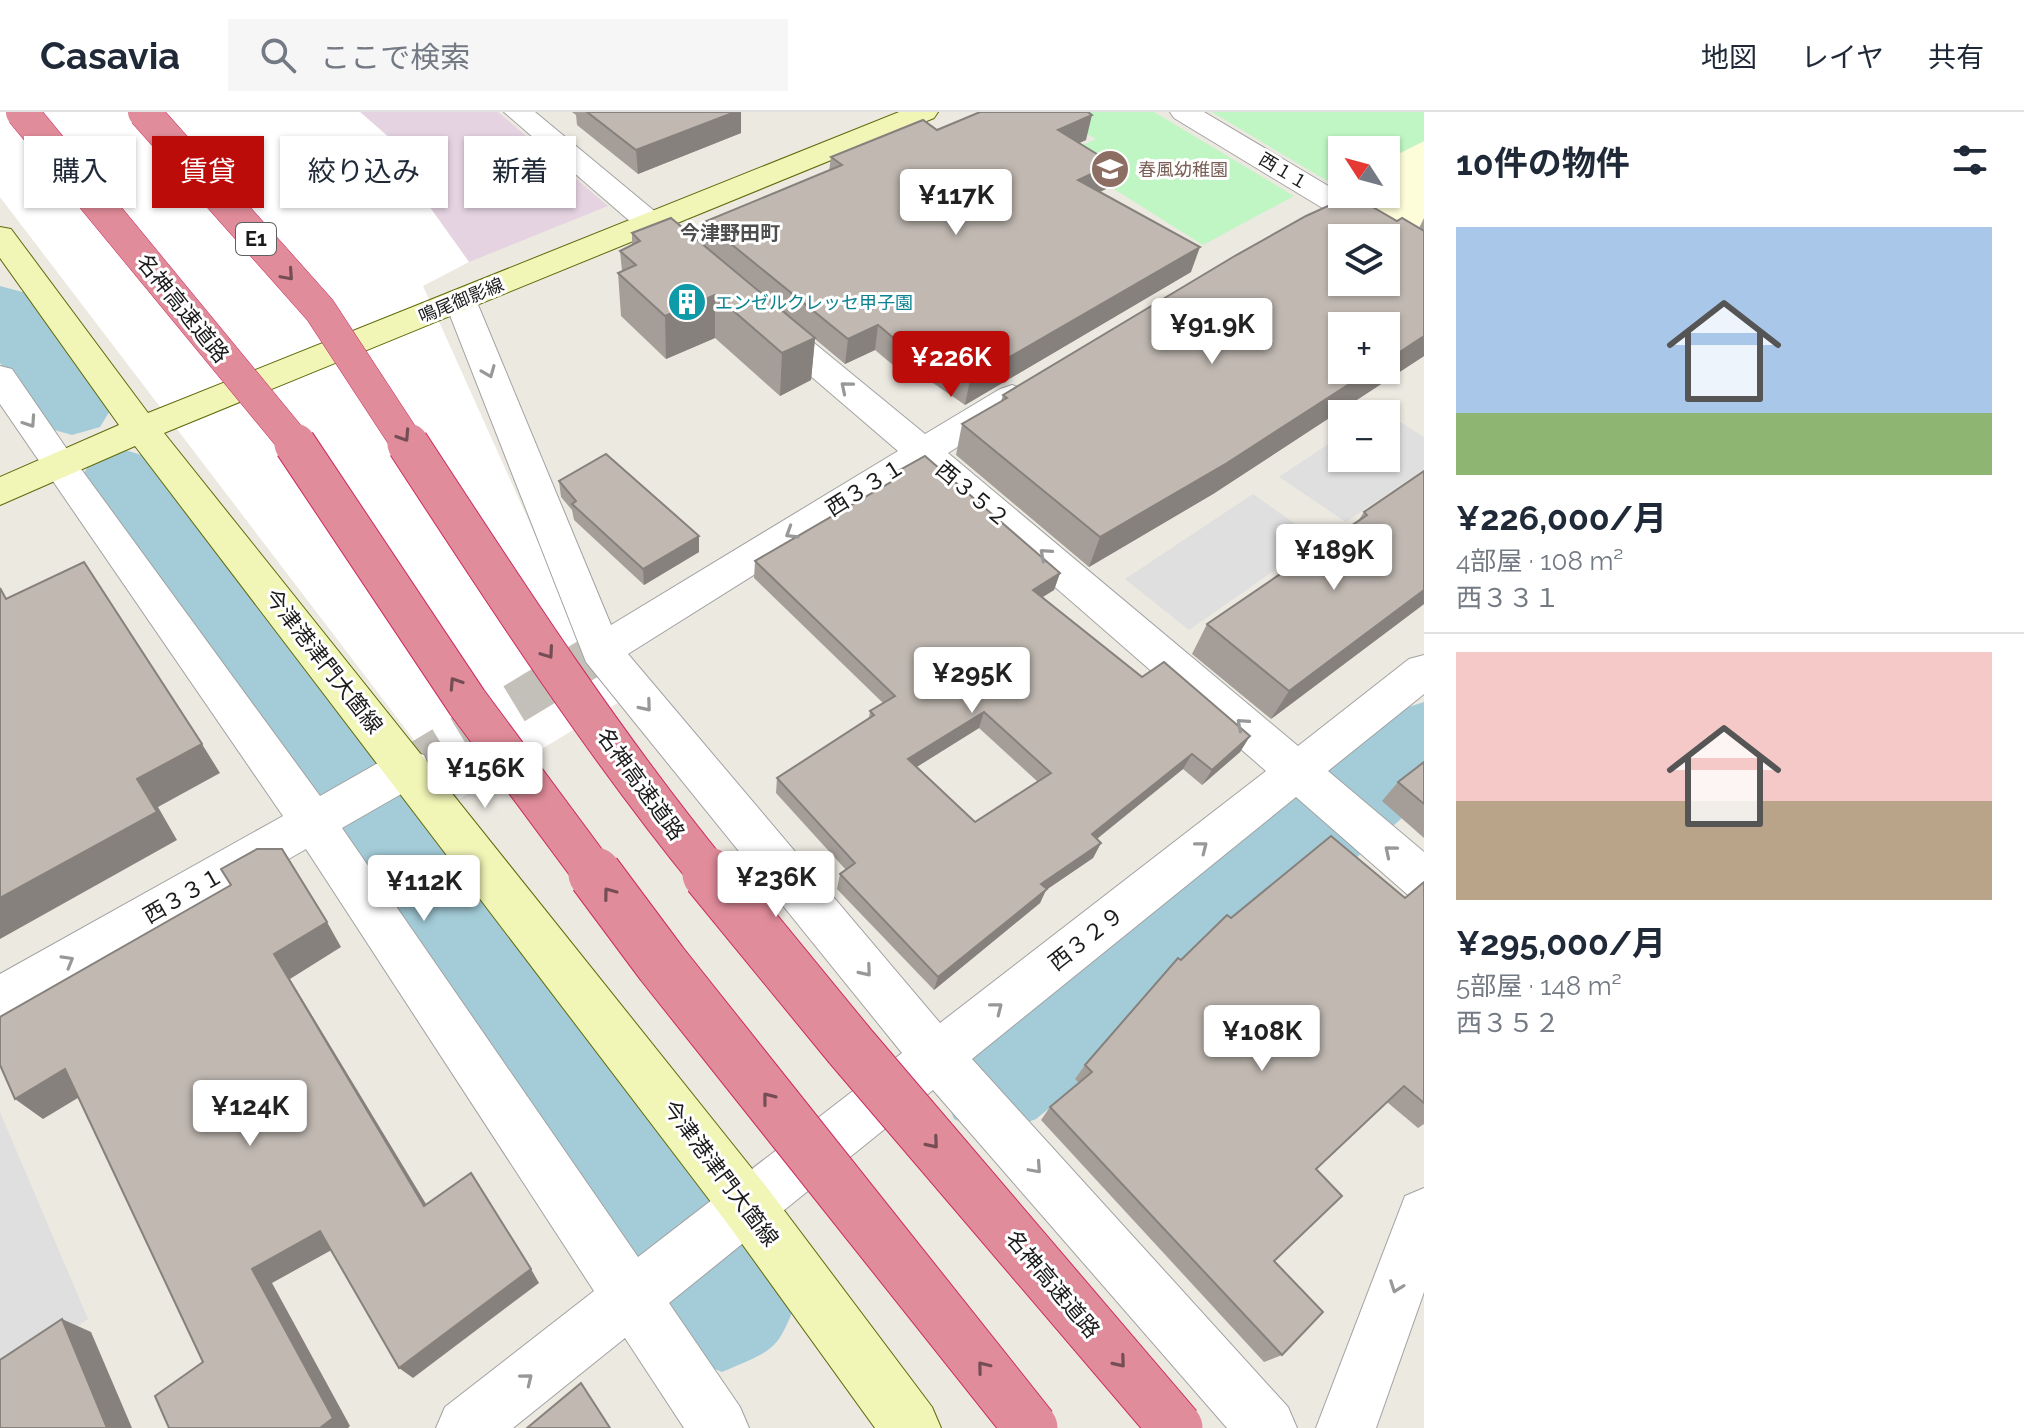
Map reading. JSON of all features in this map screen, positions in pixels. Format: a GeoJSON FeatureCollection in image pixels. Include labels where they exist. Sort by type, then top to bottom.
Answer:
{"type":"FeatureCollection","features":[{"type":"Feature","properties":{"kind":"highway","name":"名神高速道路"},"geometry":{"type":"LineString","coordinates":[[22,112],[295,444],[467,702],[662,964],[1031,1428]]}},
{"type":"Feature","properties":{"kind":"highway","name":"名神高速道路"},"geometry":{"type":"LineString","coordinates":[[144,112],[320,310],[509,599],[674,831],[850,1046],[1176,1428]]}},
{"type":"Feature","properties":{"kind":"main road","name":"鳴尾御影線"},"geometry":{"type":"LineString","coordinates":[[0,492],[141,429],[924,112]]}},
{"type":"Feature","properties":{"kind":"main road","name":"今津港津門大箇線"},"geometry":{"type":"LineString","coordinates":[[0,236],[391,777],[732,1215],[911,1428]]}},
{"type":"Feature","properties":{"kind":"street"},"geometry":{"type":"LineString","coordinates":[[518,112],[709,273]]}},
{"type":"Feature","properties":{"kind":"street","name":"西１１"},"geometry":{"type":"LineString","coordinates":[[1184,112],[1323,210],[1424,256]]}},
{"type":"Feature","properties":{"kind":"street"},"geometry":{"type":"LineString","coordinates":[[460,300],[601,651],[936,1056],[1267,1428]]}},
{"type":"Feature","properties":{"kind":"street","name":"西３５２"},"geometry":{"type":"LineString","coordinates":[[745,302],[1424,880]]}},
{"type":"Feature","properties":{"kind":"street"},"geometry":{"type":"LineString","coordinates":[[0,377],[60,467],[323,816],[645,1285],[719,1428]]}},
{"type":"Feature","properties":{"kind":"street","name":"西３３１"},"geometry":{"type":"LineString","coordinates":[[601,651],[1043,379]]}},
{"type":"Feature","properties":{"kind":"street","name":"西３２９"},"geometry":{"type":"LineString","coordinates":[[466,1428],[732,1215],[1299,774],[1424,671]]}},
{"type":"Feature","properties":{"kind":"street","name":"西３３１"},"geometry":{"type":"LineString","coordinates":[[0,1000],[391,777]]}},
{"type":"Feature","properties":{"kind":"street"},"geometry":{"type":"LineString","coordinates":[[1346,1428],[1424,1215]]}},
{"type":"Feature","properties":{"kind":"shaded area"},"geometry":{"type":"Polygon","coordinates":[[[360,112],[498,112],[526,136],[464,136],[464,208],[576,208],[576,179],[608,206],[469,262],[430,208],[448,208],[448,136],[388,136],[360,112]]]}},
{"type":"Feature","properties":{"kind":"shaded area"},"geometry":{"type":"Polygon","coordinates":[[[1424,141],[1424,238],[1373,208],[1400,208],[1400,153],[1424,141]]]}},
{"type":"Feature","properties":{"kind":"shaded area"},"geometry":{"type":"Polygon","coordinates":[[[1400,422],[1424,437],[1424,469],[1346,522],[1279,477],[1328,444],[1328,472],[1400,472],[1400,422]]]}},
{"type":"Feature","properties":{"kind":"shaded area"},"geometry":{"type":"Polygon","coordinates":[[[1253,494],[1318,540],[1189,630],[1125,579],[1253,494]]]}},
{"type":"Feature","properties":{"kind":"shaded area"},"geometry":{"type":"Polygon","coordinates":[[[0,1112],[88,1319],[0,1378],[0,1112]]]}},
{"type":"Feature","properties":{"kind":"green space"},"geometry":{"type":"Polygon","coordinates":[[[1047,112],[1154,112],[1294,196],[1203,245],[1060,155],[1096,139],[1047,112]]]}},
{"type":"Feature","properties":{"kind":"green space"},"geometry":{"type":"Polygon","coordinates":[[[1212,112],[1424,112],[1424,141],[1400,153],[1400,136],[1328,136],[1328,181],[1212,112]]]}},
{"type":"Feature","properties":{"kind":"pier"},"geometry":{"type":"Polygon","coordinates":[[[0,112],[360,112],[388,136],[280,136],[280,208],[431,208],[469,262],[423,286],[545,557],[626,698],[459,799],[0,197],[0,112]]]}},
{"type":"Feature","properties":{"kind":"building"},"geometry":{"type":"Polygon","coordinates":[[[587,112],[735,112],[636,150],[587,112]]]}},
{"type":"Feature","properties":{"kind":"building"},"geometry":{"type":"Polygon","coordinates":[[[980,112],[1088,112],[1092,115],[1058,130],[1113,164],[1078,180],[1200,247],[970,380],[905,336],[896,340],[878,325],[848,339],[704,222],[842,165],[831,157],[923,120],[937,130],[980,112]]]}},
{"type":"Feature","properties":{"kind":"building"},"geometry":{"type":"Polygon","coordinates":[[[1328,206],[1374,208],[1397,221],[1402,218],[1424,231],[1424,336],[1400,352],[1400,312],[1328,312],[1328,384],[1349,384],[1227,463],[1100,537],[962,424],[1007,398],[1003,395],[1233,257],[1328,206]]]}},
{"type":"Feature","properties":{"kind":"building"},"geometry":{"type":"Polygon","coordinates":[[[671,218],[815,338],[782,353],[715,295],[665,316],[618,273],[636,265],[620,251],[640,241],[632,233],[671,218]]]}},
{"type":"Feature","properties":{"kind":"building"},"geometry":{"type":"Polygon","coordinates":[[[606,454],[699,536],[643,569],[572,504],[576,501],[559,481],[606,454]]]}},
{"type":"Feature","properties":{"kind":"building"},"geometry":{"type":"Polygon","coordinates":[[[925,456],[1060,573],[1033,590],[1142,677],[1164,662],[1250,736],[1212,770],[1192,754],[1092,834],[1101,843],[1041,884],[1047,889],[938,977],[840,874],[855,863],[777,778],[874,715],[870,711],[895,696],[755,561],[896,479],[891,475],[925,456]],[[984,712],[908,759],[975,822],[1051,773],[984,712]]]}},
{"type":"Feature","properties":{"kind":"building"},"geometry":{"type":"Polygon","coordinates":[[[1424,471],[1424,590],[1289,691],[1207,624],[1367,515],[1364,512],[1424,471]]]}},
{"type":"Feature","properties":{"kind":"building"},"geometry":{"type":"Polygon","coordinates":[[[84,562],[202,744],[137,779],[157,812],[0,898],[0,588],[6,599],[84,562]]]}},
{"type":"Feature","properties":{"kind":"building"},"geometry":{"type":"Polygon","coordinates":[[[1424,762],[1424,804],[1398,782],[1424,762]]]}},
{"type":"Feature","properties":{"kind":"building"},"geometry":{"type":"Polygon","coordinates":[[[1331,836],[1405,898],[1424,882],[1424,1103],[1404,1086],[1316,1169],[1342,1196],[1274,1261],[1323,1312],[1282,1355],[1050,1107],[1092,1072],[1085,1065],[1178,958],[1181,960],[1227,915],[1231,918],[1331,836]]]}},
{"type":"Feature","properties":{"kind":"building"},"geometry":{"type":"Polygon","coordinates":[[[257,849],[282,849],[327,922],[274,954],[424,1206],[471,1173],[531,1269],[399,1368],[320,1231],[252,1269],[333,1418],[320,1428],[169,1428],[155,1396],[203,1362],[65,1069],[15,1099],[0,1065],[0,1017],[231,885],[221,869],[257,849]]]}},
{"type":"Feature","properties":{"kind":"building"},"geometry":{"type":"Polygon","coordinates":[[[62,1319],[107,1428],[0,1428],[0,1360],[62,1319]]]}},
{"type":"Feature","properties":{"kind":"building"},"geometry":{"type":"Polygon","coordinates":[[[581,1383],[610,1428],[527,1428],[581,1383]]]}},
{"type":"Feature","properties":{"kind":"waterway"},"geometry":{"type":"LineString","coordinates":[[0,309],[72,409]]}},
{"type":"Feature","properties":{"kind":"waterway"},"geometry":{"type":"LineString","coordinates":[[122,478],[722,1308],[736,1296]]}},
{"type":"Feature","properties":{"kind":"waterway"},"geometry":{"type":"LineString","coordinates":[[995,1080],[1298,846],[1424,741]]}},
{"type":"Feature","properties":{"kind":"tunnel"},"geometry":{"type":"LineString","coordinates":[[408,768],[601,651]]}},
{"type":"Feature","properties":{"kind":"place","name":"春風幼稚園"},"geometry":{"type":"Point","coordinates":[1110,169]}},
{"type":"Feature","properties":{"kind":"place","name":"エンゼルクレッセ甲子園"},"geometry":{"type":"Point","coordinates":[687,302]}},
{"type":"Feature","properties":{"kind":"district","name":"今津野田町"},"geometry":{"type":"Point","coordinates":[730,233]}}]}
